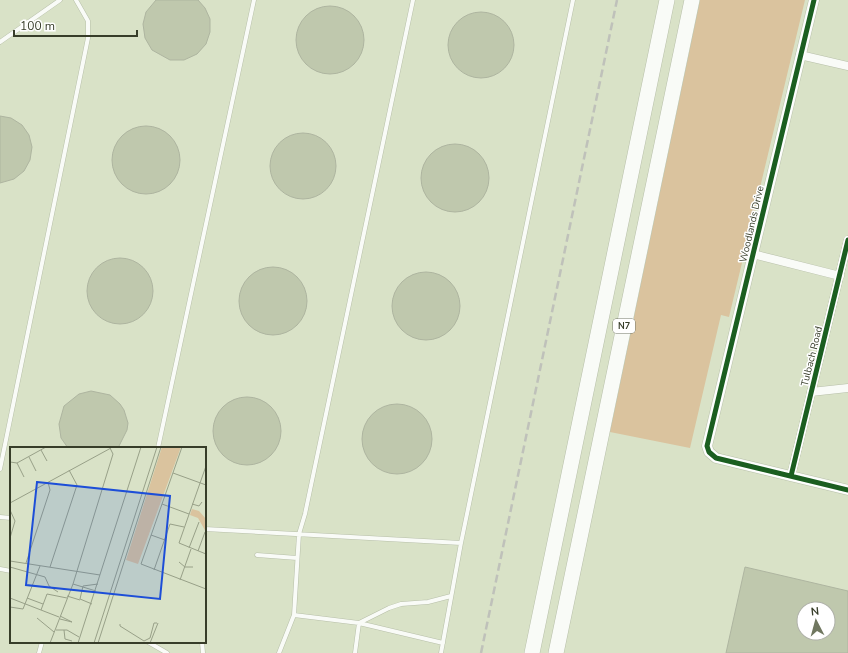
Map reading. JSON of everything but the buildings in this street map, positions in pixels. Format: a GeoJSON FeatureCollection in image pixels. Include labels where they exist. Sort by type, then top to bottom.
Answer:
{"type":"FeatureCollection","features":[{"type":"Feature","properties":{"kind":"highway","name":"N7"},"geometry":{"type":"LineString","coordinates":[[532,653],[667,0]]}},
{"type":"Feature","properties":{"kind":"highway","name":"N7"},"geometry":{"type":"LineString","coordinates":[[556,653],[692,0]]}},
{"type":"Feature","properties":{"kind":"street","name":"Woodlands Drive"},"geometry":{"type":"LineString","coordinates":[[791,476],[716,458],[709,452],[707,446],[814,0]]}},
{"type":"Feature","properties":{"kind":"street"},"geometry":{"type":"LineString","coordinates":[[800,55],[848,66]]}},
{"type":"Feature","properties":{"kind":"street","name":"Tulbach Road"},"geometry":{"type":"LineString","coordinates":[[791,476],[848,240]]}},
{"type":"Feature","properties":{"kind":"street"},"geometry":{"type":"LineString","coordinates":[[753,254],[840,276]]}},
{"type":"Feature","properties":{"kind":"street"},"geometry":{"type":"LineString","coordinates":[[812,392],[848,388]]}},
{"type":"Feature","properties":{"kind":"street"},"geometry":{"type":"LineString","coordinates":[[791,476],[848,490]]}},
{"type":"Feature","properties":{"kind":"lane"},"geometry":{"type":"LineString","coordinates":[[0,42],[60,0]]}},
{"type":"Feature","properties":{"kind":"lane"},"geometry":{"type":"LineString","coordinates":[[0,470],[88,38],[88,21],[76,0]]}},
{"type":"Feature","properties":{"kind":"lane"},"geometry":{"type":"LineString","coordinates":[[158,447],[254,0]]}},
{"type":"Feature","properties":{"kind":"lane"},"geometry":{"type":"LineString","coordinates":[[278,653],[294,615],[299,534],[305,514],[413,0]]}},
{"type":"Feature","properties":{"kind":"lane"},"geometry":{"type":"LineString","coordinates":[[441,653],[461,543],[573,0]]}},
{"type":"Feature","properties":{"kind":"lane"},"geometry":{"type":"LineString","coordinates":[[0,517],[10,518]]}},
{"type":"Feature","properties":{"kind":"lane"},"geometry":{"type":"LineString","coordinates":[[206,529],[461,543]]}},
{"type":"Feature","properties":{"kind":"lane"},"geometry":{"type":"LineString","coordinates":[[258,555],[297,558]]}},
{"type":"Feature","properties":{"kind":"lane"},"geometry":{"type":"LineString","coordinates":[[0,569],[10,571]]}},
{"type":"Feature","properties":{"kind":"lane"},"geometry":{"type":"LineString","coordinates":[[359,623],[395,606],[428,602],[451,596]]}},
{"type":"Feature","properties":{"kind":"lane"},"geometry":{"type":"LineString","coordinates":[[294,615],[359,623],[444,643]]}},
{"type":"Feature","properties":{"kind":"lane"},"geometry":{"type":"LineString","coordinates":[[355,653],[359,623]]}},
{"type":"Feature","properties":{"kind":"lane"},"geometry":{"type":"LineString","coordinates":[[39,653],[42,643]]}},
{"type":"Feature","properties":{"kind":"lane"},"geometry":{"type":"LineString","coordinates":[[150,643],[167,653]]}},
{"type":"Feature","properties":{"kind":"lane"},"geometry":{"type":"LineString","coordinates":[[202,643],[204,653]]}},
{"type":"Feature","properties":{"kind":"shaded area"},"geometry":{"type":"Polygon","coordinates":[[[700,0],[805,0],[729,317],[721,315],[690,448],[610,432],[700,0]]]}},
{"type":"Feature","properties":{"kind":"railway"},"geometry":{"type":"LineString","coordinates":[[481,653],[617,0]]}},
{"type":"Feature","properties":{"kind":"cycle path"},"geometry":{"type":"LineString","coordinates":[[814,0],[707,446],[709,452],[716,458],[848,490]]}},
{"type":"Feature","properties":{"kind":"cycle path"},"geometry":{"type":"LineString","coordinates":[[791,476],[848,240]]}}]}
